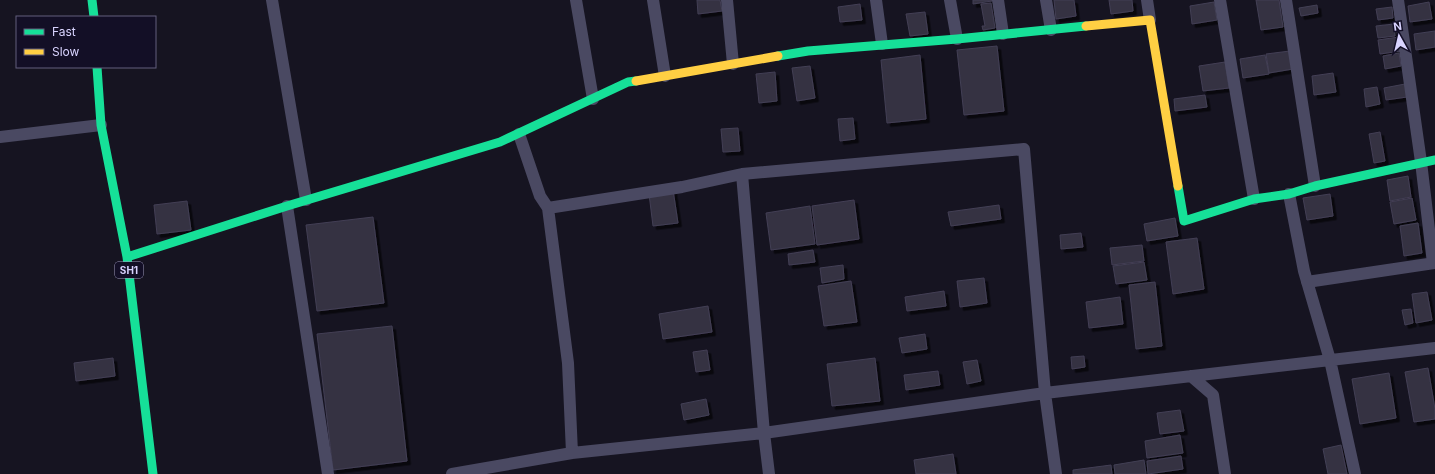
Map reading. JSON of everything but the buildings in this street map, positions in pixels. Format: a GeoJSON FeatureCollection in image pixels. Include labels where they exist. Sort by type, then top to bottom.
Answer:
{"type":"FeatureCollection","features":[{"type":"Feature","properties":{"kind":"street"},"geometry":{"type":"LineString","coordinates":[[92,0],[94,16]]}},
{"type":"Feature","properties":{"kind":"street"},"geometry":{"type":"LineString","coordinates":[[272,0],[306,200]]}},
{"type":"Feature","properties":{"kind":"street"},"geometry":{"type":"LineString","coordinates":[[576,0],[593,99]]}},
{"type":"Feature","properties":{"kind":"street"},"geometry":{"type":"LineString","coordinates":[[654,0],[665,76]]}},
{"type":"Feature","properties":{"kind":"street"},"geometry":{"type":"LineString","coordinates":[[727,0],[733,64]]}},
{"type":"Feature","properties":{"kind":"street"},"geometry":{"type":"LineString","coordinates":[[876,0],[882,44]]}},
{"type":"Feature","properties":{"kind":"street"},"geometry":{"type":"LineString","coordinates":[[950,0],[957,39]]}},
{"type":"Feature","properties":{"kind":"street"},"geometry":{"type":"LineString","coordinates":[[998,0],[1003,34]]}},
{"type":"Feature","properties":{"kind":"street"},"geometry":{"type":"LineString","coordinates":[[1046,0],[1051,30]]}},
{"type":"Feature","properties":{"kind":"street"},"geometry":{"type":"LineString","coordinates":[[1147,0],[1184,221],[1254,199],[1290,194],[1315,186],[1420,162],[1435,160]]}},
{"type":"Feature","properties":{"kind":"street"},"geometry":{"type":"LineString","coordinates":[[1220,0],[1254,199]]}},
{"type":"Feature","properties":{"kind":"street"},"geometry":{"type":"LineString","coordinates":[[1286,0],[1315,186]]}},
{"type":"Feature","properties":{"kind":"street"},"geometry":{"type":"LineString","coordinates":[[1307,282],[1434,263],[1398,0]]}},
{"type":"Feature","properties":{"kind":"street"},"geometry":{"type":"LineString","coordinates":[[128,257],[306,200],[500,142],[628,82],[808,51],[957,39],[1150,20]]}},
{"type":"Feature","properties":{"kind":"street","name":"SH1"},"geometry":{"type":"LineString","coordinates":[[97,68],[101,125],[128,257],[153,474]]}},
{"type":"Feature","properties":{"kind":"street"},"geometry":{"type":"LineString","coordinates":[[0,137],[101,125]]}},
{"type":"Feature","properties":{"kind":"street"},"geometry":{"type":"LineString","coordinates":[[519,134],[540,196],[548,208],[568,363],[572,453]]}},
{"type":"Feature","properties":{"kind":"street"},"geometry":{"type":"LineString","coordinates":[[548,208],[682,187],[742,174],[1024,149],[1045,393],[1056,474]]}},
{"type":"Feature","properties":{"kind":"street"},"geometry":{"type":"LineString","coordinates":[[742,174],[764,433],[769,474]]}},
{"type":"Feature","properties":{"kind":"street"},"geometry":{"type":"LineString","coordinates":[[1290,194],[1307,282],[1330,360],[1355,474]]}},
{"type":"Feature","properties":{"kind":"street"},"geometry":{"type":"LineString","coordinates":[[287,206],[328,474]]}},
{"type":"Feature","properties":{"kind":"street"},"geometry":{"type":"LineString","coordinates":[[452,474],[572,453],[764,433],[1045,393],[1435,348]]}},
{"type":"Feature","properties":{"kind":"street"},"geometry":{"type":"LineString","coordinates":[[1190,376],[1213,395],[1225,474]]}},
{"type":"Feature","properties":{"kind":"traffic: fast"},"geometry":{"type":"LineString","coordinates":[[92,0],[94,16]]}},
{"type":"Feature","properties":{"kind":"traffic: fast"},"geometry":{"type":"LineString","coordinates":[[778,56],[808,51],[957,39],[1086,26]]}},
{"type":"Feature","properties":{"kind":"traffic: fast"},"geometry":{"type":"LineString","coordinates":[[97,68],[101,125],[127,257],[153,474]]}},
{"type":"Feature","properties":{"kind":"traffic: fast"},"geometry":{"type":"LineString","coordinates":[[127,257],[287,206],[500,142],[628,82],[636,81]]}},
{"type":"Feature","properties":{"kind":"traffic: fast"},"geometry":{"type":"LineString","coordinates":[[1178,186],[1184,221],[1254,199],[1289,194],[1315,186],[1435,160]]}},
{"type":"Feature","properties":{"kind":"traffic: slow"},"geometry":{"type":"LineString","coordinates":[[1086,26],[1150,20],[1178,186]]}},
{"type":"Feature","properties":{"kind":"traffic: slow"},"geometry":{"type":"LineString","coordinates":[[636,81],[778,56]]}}]}
